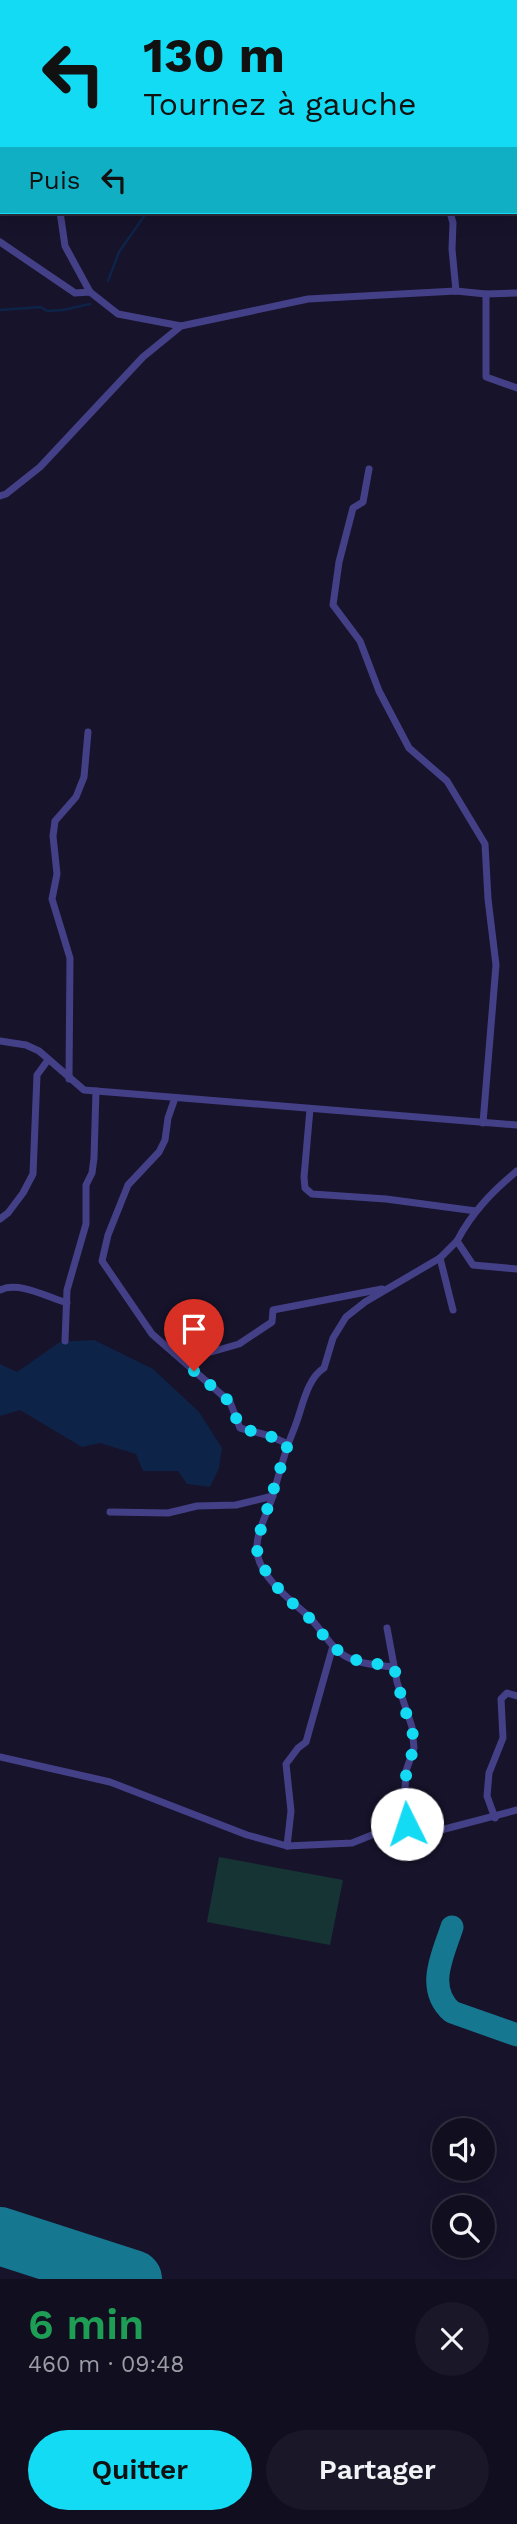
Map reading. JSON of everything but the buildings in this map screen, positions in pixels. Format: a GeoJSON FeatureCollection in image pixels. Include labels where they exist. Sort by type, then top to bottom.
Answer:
{"type":"FeatureCollection","features":[{"type":"Feature","properties":{"kind":"street"},"geometry":{"type":"LineString","coordinates":[[60,214],[65,246],[90,292],[118,314],[181,326],[308,299],[456,291],[517,293]]}},
{"type":"Feature","properties":{"kind":"street"},"geometry":{"type":"LineString","coordinates":[[451,214],[456,291]]}},
{"type":"Feature","properties":{"kind":"street"},"geometry":{"type":"LineString","coordinates":[[0,242],[75,293],[90,292]]}},
{"type":"Feature","properties":{"kind":"street"},"geometry":{"type":"LineString","coordinates":[[486,294],[486,377],[517,388]]}},
{"type":"Feature","properties":{"kind":"street"},"geometry":{"type":"LineString","coordinates":[[0,496],[40,467],[143,357],[181,326]]}},
{"type":"Feature","properties":{"kind":"street"},"geometry":{"type":"LineString","coordinates":[[369,469],[363,502],[354,508],[339,562],[333,605],[360,641],[379,691],[409,748],[447,781],[485,844],[496,965],[483,1123]]}},
{"type":"Feature","properties":{"kind":"street"},"geometry":{"type":"LineString","coordinates":[[69,1079],[71,967],[65,937],[52,899],[57,874],[52,836],[55,821],[76,797],[85,777],[88,732]]}},
{"type":"Feature","properties":{"kind":"street"},"geometry":{"type":"LineString","coordinates":[[0,1041],[26,1045],[39,1051],[84,1090],[517,1125]]}},
{"type":"Feature","properties":{"kind":"street"},"geometry":{"type":"LineString","coordinates":[[0,1219],[23,1193],[33,1174],[37,1075],[48,1060]]}},
{"type":"Feature","properties":{"kind":"street"},"geometry":{"type":"LineString","coordinates":[[65,1341],[67,1290],[86,1224],[86,1185],[92,1173],[94,1158],[96,1091]]}},
{"type":"Feature","properties":{"kind":"street"},"geometry":{"type":"LineString","coordinates":[[175,1098],[168,1118],[165,1140],[159,1152],[128,1185],[108,1235],[102,1261],[152,1334],[230,1402],[240,1428],[288,1444]]}},
{"type":"Feature","properties":{"kind":"street"},"geometry":{"type":"LineString","coordinates":[[310,1109],[304,1177],[305,1188],[312,1194],[386,1199],[476,1211]]}},
{"type":"Feature","properties":{"kind":"street"},"geometry":{"type":"LineString","coordinates":[[394,1667],[351,1659],[333,1647],[306,1614],[294,1607],[268,1576],[257,1553],[260,1532],[273,1496],[282,1457],[311,1384],[318,1372],[324,1368],[333,1338],[346,1317],[365,1302],[440,1258],[457,1241],[468,1220],[496,1188],[517,1171]]}},
{"type":"Feature","properties":{"kind":"street"},"geometry":{"type":"LineString","coordinates":[[457,1241],[473,1265],[517,1269]]}},
{"type":"Feature","properties":{"kind":"street"},"geometry":{"type":"LineString","coordinates":[[440,1258],[453,1310]]}},
{"type":"Feature","properties":{"kind":"street"},"geometry":{"type":"LineString","coordinates":[[0,1290],[8,1286],[21,1288],[67,1303]]}},
{"type":"Feature","properties":{"kind":"street"},"geometry":{"type":"LineString","coordinates":[[188,1365],[204,1354],[239,1345],[261,1332],[272,1322],[273,1310],[389,1288]]}},
{"type":"Feature","properties":{"kind":"street"},"geometry":{"type":"LineString","coordinates":[[110,1512],[168,1513],[197,1506],[236,1504],[273,1496]]}},
{"type":"Feature","properties":{"kind":"street"},"geometry":{"type":"LineString","coordinates":[[387,1628],[404,1708],[412,1727],[414,1748],[406,1780],[409,1827]]}},
{"type":"Feature","properties":{"kind":"street"},"geometry":{"type":"LineString","coordinates":[[287,1846],[290,1811],[286,1763],[306,1742],[333,1647]]}},
{"type":"Feature","properties":{"kind":"street"},"geometry":{"type":"LineString","coordinates":[[495,1818],[487,1796],[489,1773],[503,1738],[501,1699],[507,1693],[517,1696]]}},
{"type":"Feature","properties":{"kind":"street"},"geometry":{"type":"LineString","coordinates":[[0,1756],[110,1782],[247,1835],[287,1846],[352,1843],[394,1826],[441,1830],[495,1818],[517,1810]]}},
{"type":"Feature","properties":{"kind":"green space"},"geometry":{"type":"Polygon","coordinates":[[[219,1857],[343,1880],[330,1945],[207,1922],[219,1857]]]}},
{"type":"Feature","properties":{"kind":"water"},"geometry":{"type":"Polygon","coordinates":[[[94,1340],[153,1369],[199,1412],[222,1448],[219,1468],[210,1487],[187,1484],[178,1471],[143,1471],[136,1454],[100,1443],[82,1447],[20,1410],[0,1416],[0,1364],[17,1372],[60,1342],[94,1340]]]}},
{"type":"Feature","properties":{"kind":"waterway"},"geometry":{"type":"LineString","coordinates":[[108,281],[119,252],[146,214]]}},
{"type":"Feature","properties":{"kind":"waterway"},"geometry":{"type":"LineString","coordinates":[[0,310],[41,307],[47,311],[63,310],[90,304]]}},
{"type":"Feature","properties":{"kind":"taxiway"},"geometry":{"type":"LineString","coordinates":[[452,1927],[438,1971],[439,1993],[444,2003],[452,2012],[517,2035]]}},
{"type":"Feature","properties":{"kind":"runway"},"geometry":{"type":"LineString","coordinates":[[0,2236],[133,2279]]}},
{"type":"Feature","properties":{"kind":"route"},"geometry":{"type":"LineString","coordinates":[[194,1371],[230,1402],[240,1428],[288,1444],[260,1532],[257,1553],[268,1576],[294,1607],[306,1614],[333,1647],[351,1659],[394,1667],[404,1708],[412,1727],[414,1748],[406,1771],[407,1824]]}}]}
